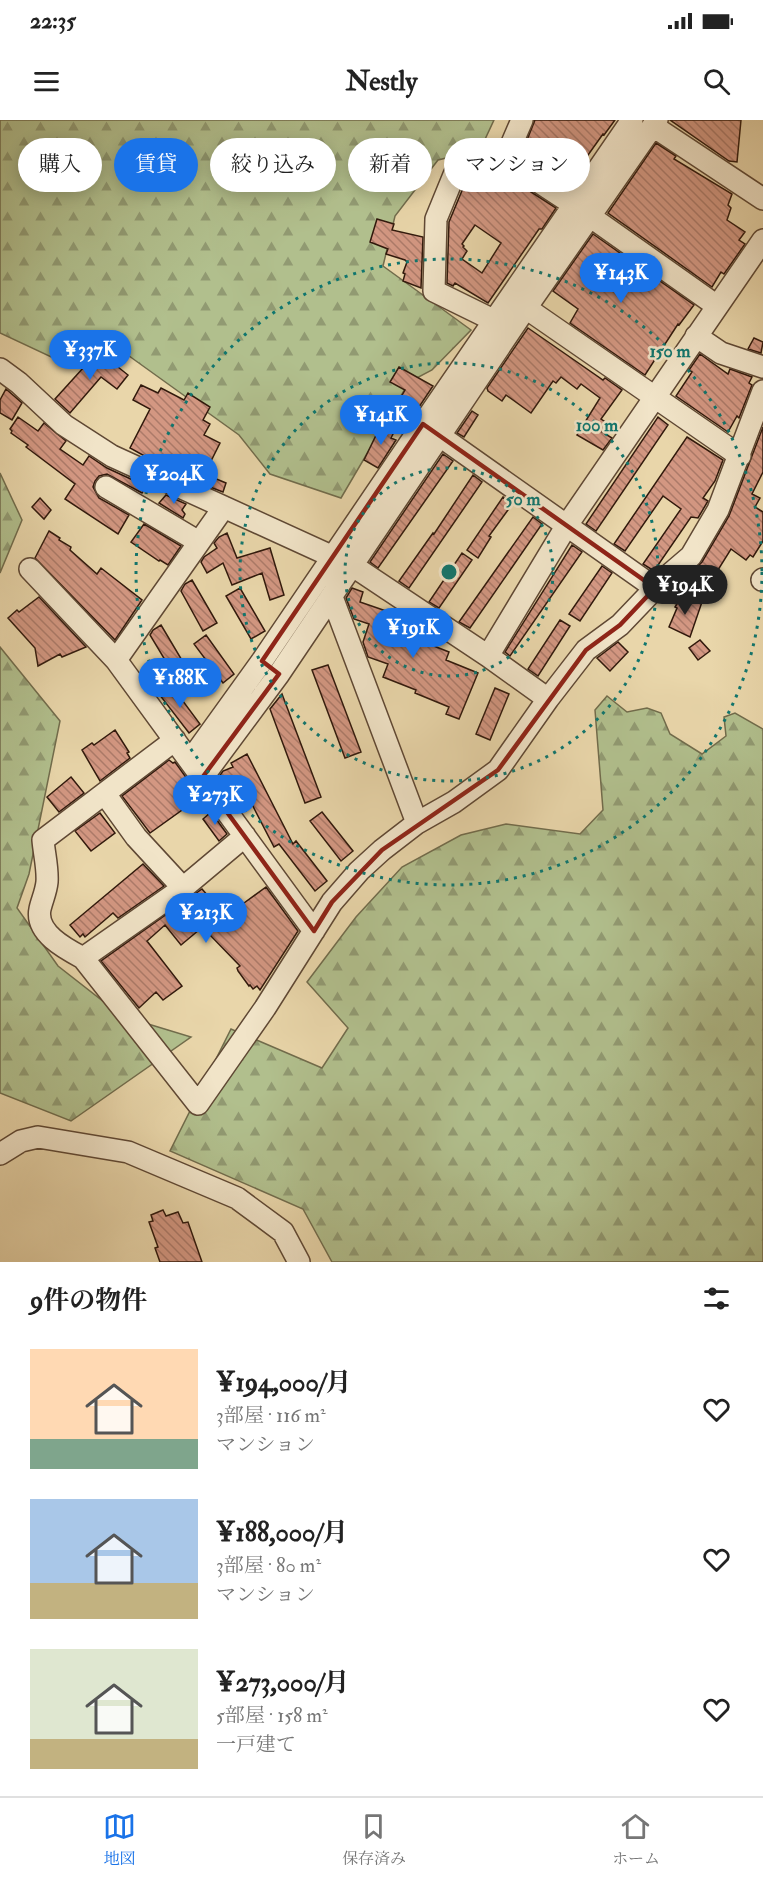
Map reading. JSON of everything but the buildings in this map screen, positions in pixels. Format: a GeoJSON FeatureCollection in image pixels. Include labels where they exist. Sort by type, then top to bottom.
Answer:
{"type":"FeatureCollection","features":[{"type":"Feature","properties":{"kind":"street"},"geometry":{"type":"LineString","coordinates":[[514,138],[522,120]]}},
{"type":"Feature","properties":{"kind":"street"},"geometry":{"type":"LineString","coordinates":[[196,770],[279,674],[440,437],[523,313],[632,120]]}},
{"type":"Feature","properties":{"kind":"street"},"geometry":{"type":"LineString","coordinates":[[196,770],[262,661],[496,318],[655,123],[763,199]]}},
{"type":"Feature","properties":{"kind":"street"},"geometry":{"type":"LineString","coordinates":[[447,192],[436,219],[434,291],[489,318],[523,313],[740,456]]}},
{"type":"Feature","properties":{"kind":"street"},"geometry":{"type":"LineString","coordinates":[[554,192],[717,306]]}},
{"type":"Feature","properties":{"kind":"street"},"geometry":{"type":"LineString","coordinates":[[488,656],[567,525],[763,240]]}},
{"type":"Feature","properties":{"kind":"street"},"geometry":{"type":"LineString","coordinates":[[696,336],[722,353],[763,368]]}},
{"type":"Feature","properties":{"kind":"street"},"geometry":{"type":"LineString","coordinates":[[0,369],[19,383],[64,425],[112,456],[353,566],[548,699]]}},
{"type":"Feature","properties":{"kind":"street"},"geometry":{"type":"LineString","coordinates":[[176,740],[43,840],[47,879],[45,896],[40,909],[40,920],[46,932],[68,951],[83,958],[198,1104],[265,1008],[332,902],[359,871],[417,823],[454,802],[498,770],[586,650],[620,625],[659,584],[691,556],[718,510],[763,391]]}},
{"type":"Feature","properties":{"kind":"street"},"geometry":{"type":"LineString","coordinates":[[423,424],[567,525],[659,584],[711,590]]}},
{"type":"Feature","properties":{"kind":"street"},"geometry":{"type":"LineString","coordinates":[[106,487],[199,542]]}},
{"type":"Feature","properties":{"kind":"street"},"geometry":{"type":"LineString","coordinates":[[116,660],[224,507]]}},
{"type":"Feature","properties":{"kind":"street"},"geometry":{"type":"LineString","coordinates":[[30,569],[116,660],[314,931]]}},
{"type":"Feature","properties":{"kind":"street"},"geometry":{"type":"LineString","coordinates":[[332,597],[417,823]]}},
{"type":"Feature","properties":{"kind":"street"},"geometry":{"type":"LineString","coordinates":[[262,661],[279,674]]}},
{"type":"Feature","properties":{"kind":"street"},"geometry":{"type":"LineString","coordinates":[[105,794],[136,837],[183,888]]}},
{"type":"Feature","properties":{"kind":"street"},"geometry":{"type":"LineString","coordinates":[[83,958],[183,888],[245,836]]}},
{"type":"Feature","properties":{"kind":"street"},"geometry":{"type":"LineString","coordinates":[[0,1154],[21,1141],[38,1137],[128,1152],[237,1198],[284,1232],[299,1262]]}},
{"type":"Feature","properties":{"kind":"highlighted area"},"geometry":{"type":"Polygon","coordinates":[[[423,424],[655,588],[620,625],[586,650],[498,770],[382,850],[332,902],[314,931],[202,778],[279,674],[262,661],[423,424]]]}},
{"type":"Feature","properties":{"kind":"green space"},"geometry":{"type":"Polygon","coordinates":[[[0,120],[494,120],[486,138],[444,138],[444,159],[438,160],[432,168],[432,138],[348,138],[348,192],[413,192],[395,216],[383,266],[471,330],[432,370],[409,382],[341,498],[270,474],[239,435],[111,343],[64,363],[0,333],[0,120]]]}},
{"type":"Feature","properties":{"kind":"green space"},"geometry":{"type":"Polygon","coordinates":[[[0,473],[22,520],[0,573],[0,473]]]}},
{"type":"Feature","properties":{"kind":"green space"},"geometry":{"type":"Polygon","coordinates":[[[0,647],[60,721],[29,874],[17,908],[58,966],[122,1016],[191,1037],[71,1121],[0,1093],[0,647]]]}},
{"type":"Feature","properties":{"kind":"green space"},"geometry":{"type":"Polygon","coordinates":[[[607,696],[627,712],[647,708],[661,713],[670,734],[702,754],[726,736],[724,717],[735,713],[763,729],[763,1262],[332,1262],[303,1209],[170,1151],[231,1029],[322,1068],[348,1028],[307,982],[356,917],[402,867],[461,835],[506,824],[580,834],[603,810],[595,710],[607,696]]]}}]}
